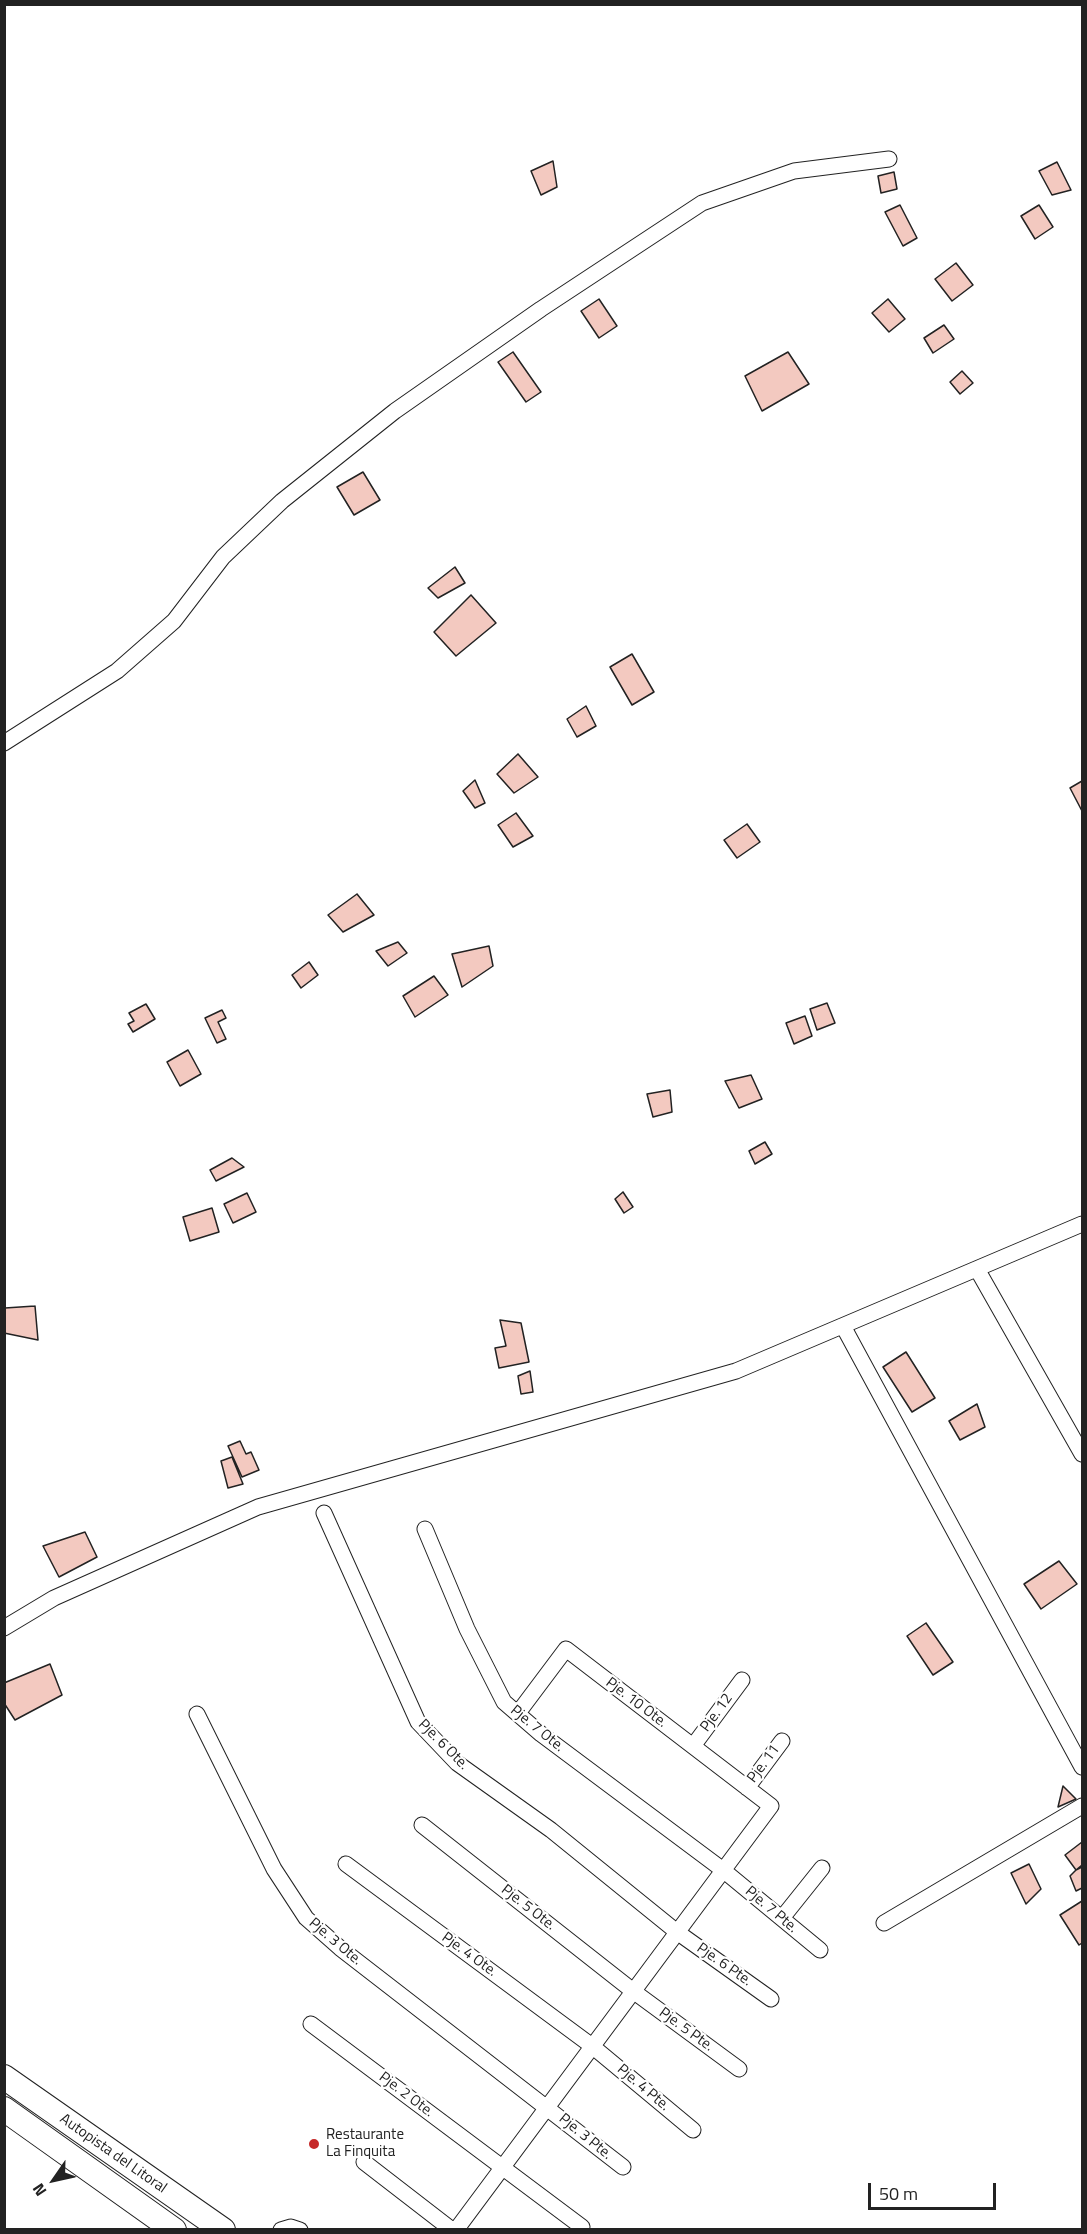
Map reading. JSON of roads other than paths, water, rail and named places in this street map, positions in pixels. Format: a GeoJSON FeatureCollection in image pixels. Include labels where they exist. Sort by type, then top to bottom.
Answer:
{"type":"FeatureCollection","features":[{"type":"Feature","properties":{"kind":"main road","name":"Autopista del Litoral"},"geometry":{"type":"LineString","coordinates":[[4,2077],[223,2229]]}},
{"type":"Feature","properties":{"kind":"main road"},"geometry":{"type":"LineString","coordinates":[[4,2109],[174,2229]]}},
{"type":"Feature","properties":{"kind":"street"},"geometry":{"type":"LineString","coordinates":[[4,742],[117,671],[174,621],[224,556],[282,501],[395,411],[541,309],[702,203],[794,171],[889,159]]}},
{"type":"Feature","properties":{"kind":"street"},"geometry":{"type":"LineString","coordinates":[[4,1628],[54,1598],[258,1507],[736,1371],[1083,1224]]}},
{"type":"Feature","properties":{"kind":"street"},"geometry":{"type":"LineString","coordinates":[[977,1269],[1083,1454]]}},
{"type":"Feature","properties":{"kind":"street"},"geometry":{"type":"LineString","coordinates":[[843,1326],[1083,1767]]}},
{"type":"Feature","properties":{"kind":"street","name":"Pje. 6 Ote."},"geometry":{"type":"LineString","coordinates":[[324,1513],[418,1722],[457,1763],[551,1830],[677,1932]]}},
{"type":"Feature","properties":{"kind":"street","name":"Pje. 7 Ote."},"geometry":{"type":"LineString","coordinates":[[425,1529],[467,1629],[504,1702],[723,1870]]}},
{"type":"Feature","properties":{"kind":"street","name":"Pje. 10 Ote."},"geometry":{"type":"LineString","coordinates":[[518,1713],[566,1649],[693,1746],[771,1806],[723,1870]]}},
{"type":"Feature","properties":{"kind":"street","name":"Pje. 12"},"geometry":{"type":"LineString","coordinates":[[693,1746],[742,1680]]}},
{"type":"Feature","properties":{"kind":"street","name":"Pje. 3 Ote."},"geometry":{"type":"LineString","coordinates":[[197,1714],[274,1869],[306,1918],[340,1948],[547,2106]]}},
{"type":"Feature","properties":{"kind":"street","name":"Pje. 11"},"geometry":{"type":"LineString","coordinates":[[747,1788],[782,1741]]}},
{"type":"Feature","properties":{"kind":"street"},"geometry":{"type":"LineString","coordinates":[[884,1923],[1083,1806]]}},
{"type":"Feature","properties":{"kind":"street","name":"Pje. 5 Ote."},"geometry":{"type":"LineString","coordinates":[[422,1825],[633,1991]]}},
{"type":"Feature","properties":{"kind":"street","name":"Pje. 4 Ote."},"geometry":{"type":"LineString","coordinates":[[346,1864],[592,2046]]}},
{"type":"Feature","properties":{"kind":"street"},"geometry":{"type":"LineString","coordinates":[[782,1918],[822,1868]]}},
{"type":"Feature","properties":{"kind":"street"},"geometry":{"type":"LineString","coordinates":[[364,2163],[454,2229],[723,1870]]}},
{"type":"Feature","properties":{"kind":"street","name":"Pje. 7 Pte."},"geometry":{"type":"LineString","coordinates":[[723,1870],[819,1950]]}},
{"type":"Feature","properties":{"kind":"street","name":"Pje. 6 Pte."},"geometry":{"type":"LineString","coordinates":[[677,1932],[771,1999]]}},
{"type":"Feature","properties":{"kind":"street","name":"Pje. 5 Pte."},"geometry":{"type":"LineString","coordinates":[[633,1991],[739,2069]]}},
{"type":"Feature","properties":{"kind":"street","name":"Pje. 2 Ote."},"geometry":{"type":"LineString","coordinates":[[311,2024],[582,2227]]}},
{"type":"Feature","properties":{"kind":"street","name":"Pje. 4 Pte."},"geometry":{"type":"LineString","coordinates":[[592,2046],[693,2130]]}},
{"type":"Feature","properties":{"kind":"street","name":"Pje. 3 Pte."},"geometry":{"type":"LineString","coordinates":[[547,2106],[623,2168]]}},
{"type":"Feature","properties":{"kind":"street"},"geometry":{"type":"LineString","coordinates":[[281,2229],[291,2227],[300,2229]]}},
{"type":"Feature","properties":{"kind":"place","name":"Restaurante La Finquita"},"geometry":{"type":"Point","coordinates":[314,2144]}}]}
